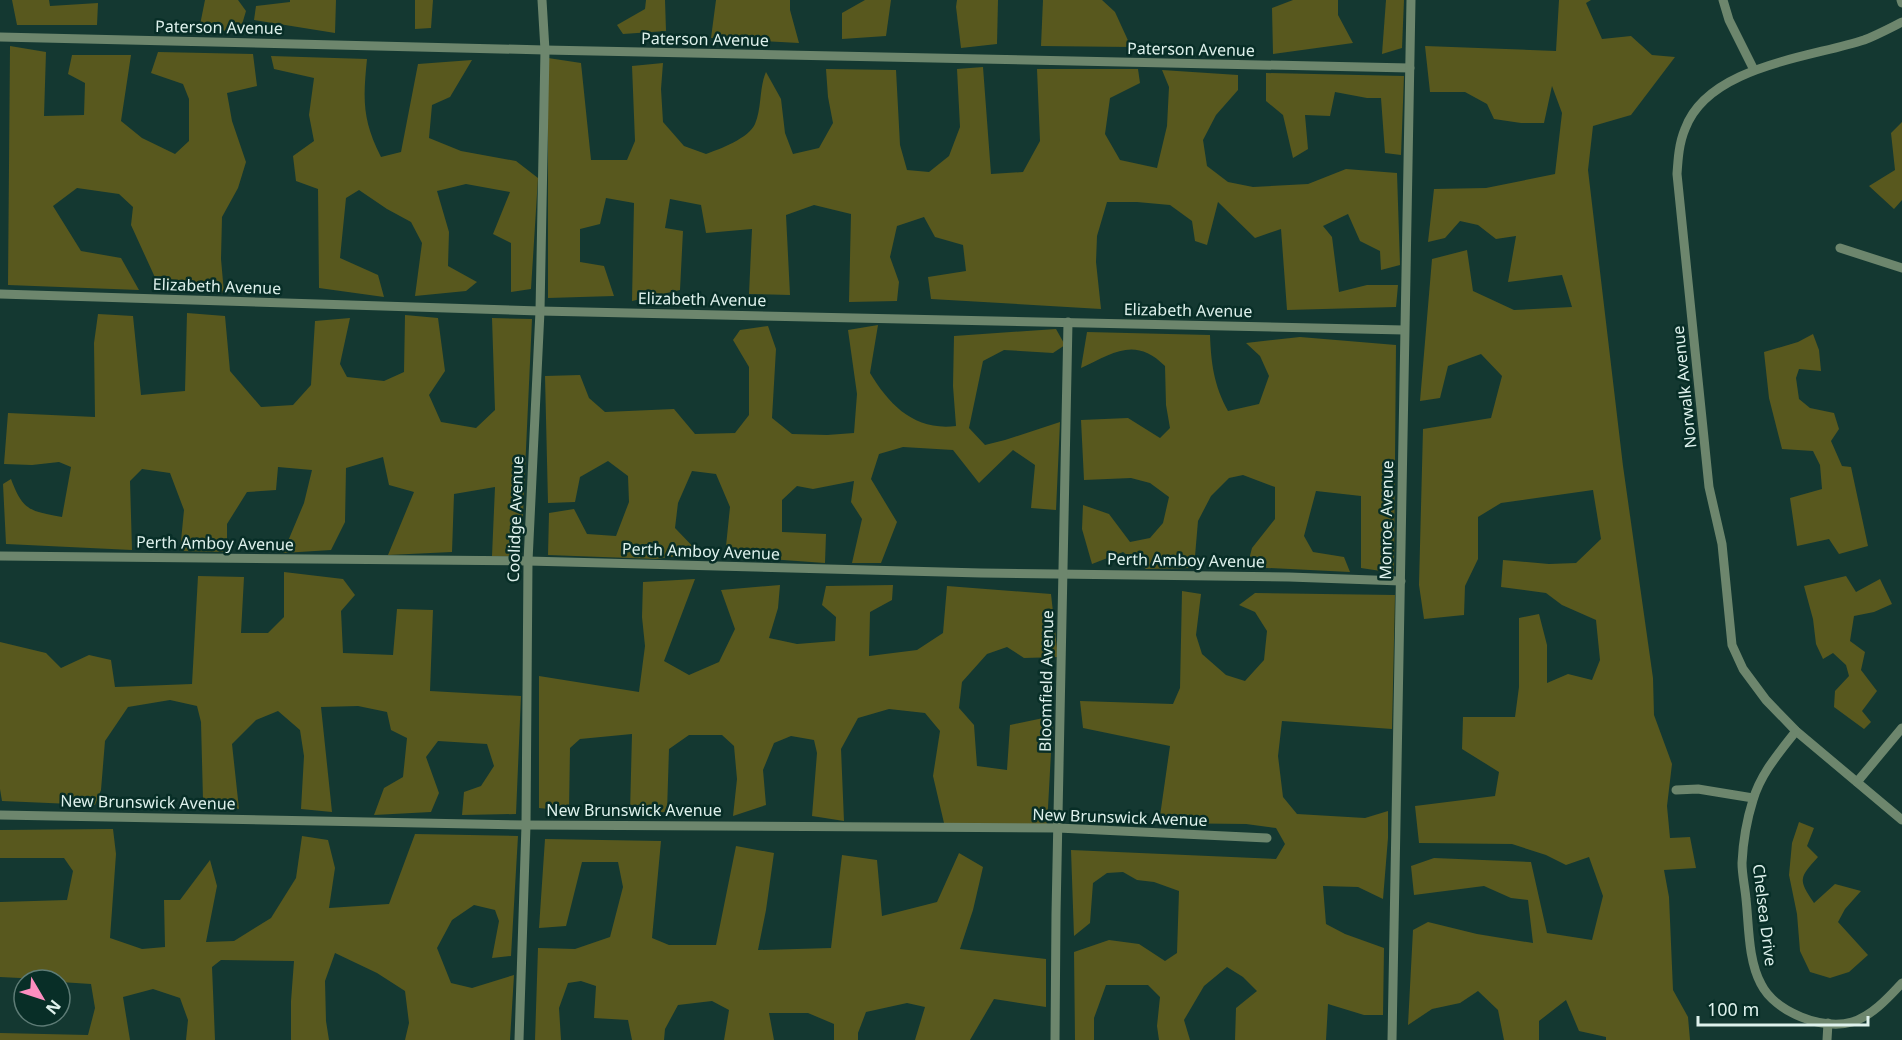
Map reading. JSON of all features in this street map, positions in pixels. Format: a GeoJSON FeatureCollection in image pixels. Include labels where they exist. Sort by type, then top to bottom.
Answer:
{"type":"FeatureCollection","features":[{"type":"Feature","properties":{"kind":"street","name":"Coolidge Avenue"},"geometry":{"type":"LineString","coordinates":[[519,1040],[526,825],[528,561],[540,311],[545,50],[542,0]]}},
{"type":"Feature","properties":{"kind":"street","name":"Monroe Avenue"},"geometry":{"type":"LineString","coordinates":[[1392,1040],[1411,0]]}},
{"type":"Feature","properties":{"kind":"street"},"geometry":{"type":"LineString","coordinates":[[1723,0],[1729,20],[1754,70]]}},
{"type":"Feature","properties":{"kind":"street","name":"Norwalk Avenue"},"geometry":{"type":"LineString","coordinates":[[1902,22],[1866,39],[1754,70],[1722,85],[1707,96],[1685,127],[1679,148],[1677,174],[1709,487],[1722,544],[1732,645],[1743,669],[1766,700],[1796,731],[1902,820]]}},
{"type":"Feature","properties":{"kind":"street","name":"Paterson Avenue"},"geometry":{"type":"LineString","coordinates":[[0,36],[1410,68]]}},
{"type":"Feature","properties":{"kind":"street"},"geometry":{"type":"LineString","coordinates":[[1840,248],[1902,268]]}},
{"type":"Feature","properties":{"kind":"street","name":"Elizabeth Avenue"},"geometry":{"type":"LineString","coordinates":[[0,294],[540,311],[1404,330]]}},
{"type":"Feature","properties":{"kind":"street","name":"Bloomfield Avenue"},"geometry":{"type":"LineString","coordinates":[[1055,1040],[1068,322]]}},
{"type":"Feature","properties":{"kind":"street","name":"Perth Amboy Avenue"},"geometry":{"type":"LineString","coordinates":[[0,556],[528,561],[1401,581]]}},
{"type":"Feature","properties":{"kind":"street"},"geometry":{"type":"LineString","coordinates":[[1857,782],[1902,728]]}},
{"type":"Feature","properties":{"kind":"street","name":"Chelsea Drive"},"geometry":{"type":"LineString","coordinates":[[1796,731],[1766,770],[1754,798],[1748,820],[1742,863],[1753,959],[1761,985],[1773,999],[1792,1014],[1810,1021],[1828,1023],[1853,1022],[1869,1014],[1902,983]]}},
{"type":"Feature","properties":{"kind":"street"},"geometry":{"type":"LineString","coordinates":[[1676,790],[1698,789],[1754,798]]}},
{"type":"Feature","properties":{"kind":"street","name":"New Brunswick Avenue"},"geometry":{"type":"LineString","coordinates":[[0,814],[526,825],[1058,828],[1267,838]]}},
{"type":"Feature","properties":{"kind":"street"},"geometry":{"type":"LineString","coordinates":[[1827,1040],[1828,1023]]}},
{"type":"Feature","properties":{"kind":"shaded area"},"geometry":{"type":"Polygon","coordinates":[[[12,0],[49,0],[50,6],[98,3],[97,25],[17,25],[12,0]]]}},
{"type":"Feature","properties":{"kind":"shaded area"},"geometry":{"type":"Polygon","coordinates":[[[205,0],[238,0],[246,11],[240,31],[199,30],[205,0]]]}},
{"type":"Feature","properties":{"kind":"shaded area"},"geometry":{"type":"Polygon","coordinates":[[[290,0],[336,0],[335,33],[254,20],[256,6],[290,2],[290,0]]]}},
{"type":"Feature","properties":{"kind":"shaded area"},"geometry":{"type":"Polygon","coordinates":[[[415,0],[433,0],[431,28],[415,29],[415,0]]]}},
{"type":"Feature","properties":{"kind":"shaded area"},"geometry":{"type":"Polygon","coordinates":[[[646,0],[665,0],[666,31],[623,34],[617,25],[645,9],[646,0]]]}},
{"type":"Feature","properties":{"kind":"shaded area"},"geometry":{"type":"Polygon","coordinates":[[[716,0],[790,0],[790,10],[799,43],[711,38],[716,0]]]}},
{"type":"Feature","properties":{"kind":"shaded area"},"geometry":{"type":"Polygon","coordinates":[[[865,0],[891,0],[886,36],[842,39],[842,13],[865,0]]]}},
{"type":"Feature","properties":{"kind":"shaded area"},"geometry":{"type":"Polygon","coordinates":[[[957,0],[998,0],[997,44],[961,48],[957,0]]]}},
{"type":"Feature","properties":{"kind":"shaded area"},"geometry":{"type":"Polygon","coordinates":[[[1043,0],[1102,0],[1115,12],[1131,47],[1041,46],[1043,0]]]}},
{"type":"Feature","properties":{"kind":"shaded area"},"geometry":{"type":"Polygon","coordinates":[[[1293,0],[1338,0],[1338,15],[1353,43],[1273,54],[1272,8],[1293,0]]]}},
{"type":"Feature","properties":{"kind":"shaded area"},"geometry":{"type":"Polygon","coordinates":[[[1386,0],[1404,0],[1402,48],[1382,54],[1386,0]]]}},
{"type":"Feature","properties":{"kind":"shaded area"},"geometry":{"type":"Polygon","coordinates":[[[1559,0],[1591,0],[1586,3],[1602,39],[1631,36],[1652,55],[1675,57],[1631,115],[1593,126],[1588,170],[1623,466],[1653,678],[1654,715],[1672,764],[1667,806],[1670,838],[1690,837],[1696,868],[1664,870],[1669,897],[1673,990],[1688,1017],[1690,1040],[1606,1040],[1606,1037],[1579,1031],[1566,1000],[1539,1021],[1539,1040],[1504,1040],[1498,1010],[1478,991],[1460,1003],[1432,1009],[1408,1025],[1413,930],[1428,922],[1477,934],[1533,943],[1528,900],[1511,898],[1484,886],[1414,895],[1411,866],[1434,858],[1531,862],[1547,933],[1592,940],[1603,896],[1589,857],[1566,865],[1546,855],[1512,844],[1419,843],[1415,806],[1495,796],[1499,772],[1462,749],[1463,717],[1515,717],[1519,687],[1519,618],[1539,614],[1547,645],[1547,683],[1568,674],[1592,680],[1600,660],[1596,620],[1562,605],[1546,593],[1501,587],[1503,560],[1549,564],[1576,563],[1601,539],[1593,490],[1501,503],[1478,517],[1478,559],[1465,586],[1464,615],[1424,619],[1419,585],[1423,429],[1491,418],[1502,376],[1481,354],[1448,366],[1440,398],[1420,401],[1432,259],[1467,250],[1473,291],[1514,310],[1572,307],[1562,275],[1508,282],[1516,236],[1496,239],[1478,225],[1460,221],[1445,238],[1428,242],[1434,189],[1486,188],[1555,174],[1562,113],[1552,86],[1544,123],[1521,123],[1494,119],[1487,104],[1465,92],[1430,92],[1425,46],[1556,51],[1559,0]]]}},
{"type":"Feature","properties":{"kind":"shaded area"},"geometry":{"type":"Polygon","coordinates":[[[10,46],[46,52],[44,116],[84,115],[85,83],[68,74],[72,55],[131,55],[121,121],[142,138],[175,154],[189,141],[189,99],[183,84],[151,73],[158,52],[253,54],[257,86],[227,93],[232,121],[246,162],[238,188],[222,217],[221,259],[224,293],[158,284],[131,225],[133,207],[119,194],[77,188],[53,206],[81,251],[121,258],[139,290],[8,285],[10,46]]]}},
{"type":"Feature","properties":{"kind":"shaded area"},"geometry":{"type":"Polygon","coordinates":[[[271,56],[367,59],[365,109],[370,132],[381,157],[401,152],[418,64],[472,60],[450,97],[432,105],[429,138],[461,151],[516,161],[538,178],[531,289],[511,292],[511,243],[493,234],[510,192],[466,184],[437,191],[449,232],[448,266],[477,282],[466,291],[415,296],[422,243],[411,222],[359,190],[346,198],[340,258],[378,275],[384,297],[319,288],[318,189],[296,181],[293,156],[314,141],[309,115],[314,78],[274,69],[271,56]]]}},
{"type":"Feature","properties":{"kind":"shaded area"},"geometry":{"type":"Polygon","coordinates":[[[548,58],[581,63],[591,160],[627,160],[635,141],[632,66],[663,63],[661,89],[663,122],[684,146],[706,154],[734,142],[752,129],[759,111],[766,72],[781,99],[785,133],[793,154],[819,148],[833,123],[826,69],[896,70],[900,145],[907,170],[929,172],[949,156],[960,127],[957,69],[983,67],[991,174],[1023,172],[1040,141],[1037,69],[1138,69],[1140,83],[1110,98],[1105,134],[1120,160],[1157,168],[1167,126],[1169,87],[1162,70],[1238,75],[1238,90],[1216,115],[1203,140],[1207,166],[1228,182],[1253,187],[1308,184],[1346,169],[1397,173],[1400,265],[1381,270],[1380,251],[1360,241],[1348,214],[1323,226],[1332,237],[1339,292],[1367,285],[1398,285],[1396,307],[1287,310],[1281,229],[1255,238],[1218,202],[1207,245],[1195,241],[1192,221],[1170,205],[1107,202],[1097,236],[1096,262],[1101,309],[931,299],[928,277],[966,271],[963,245],[935,237],[924,217],[897,226],[890,257],[899,282],[897,301],[849,302],[851,214],[814,205],[786,215],[790,295],[749,294],[752,229],[706,233],[701,205],[670,199],[665,228],[683,231],[680,290],[632,301],[634,203],[606,198],[600,224],[580,229],[580,262],[604,266],[614,296],[548,298],[548,58]]]}},
{"type":"Feature","properties":{"kind":"shaded area"},"geometry":{"type":"Polygon","coordinates":[[[1266,73],[1404,76],[1401,155],[1385,153],[1381,98],[1367,98],[1335,92],[1330,116],[1305,115],[1308,149],[1293,158],[1283,115],[1266,101],[1266,73]]]}},
{"type":"Feature","properties":{"kind":"shaded area"},"geometry":{"type":"Polygon","coordinates":[[[1902,122],[1902,200],[1894,209],[1869,186],[1895,170],[1891,133],[1902,122]]]}},
{"type":"Feature","properties":{"kind":"shaded area"},"geometry":{"type":"Polygon","coordinates":[[[187,313],[225,316],[230,371],[261,407],[293,405],[311,385],[315,321],[350,318],[340,364],[347,377],[384,381],[404,372],[405,315],[438,318],[445,371],[429,395],[441,422],[476,428],[495,410],[492,318],[532,319],[521,557],[492,556],[495,487],[454,494],[452,552],[388,555],[414,492],[389,485],[383,457],[346,468],[345,522],[331,550],[283,553],[304,503],[312,470],[278,467],[276,490],[247,492],[227,524],[227,552],[180,551],[184,510],[170,473],[142,469],[130,481],[132,550],[6,544],[3,484],[11,479],[15,490],[29,508],[62,517],[71,467],[59,462],[32,465],[4,464],[8,413],[95,417],[94,343],[98,314],[133,316],[141,395],[185,391],[187,313]]]}},
{"type":"Feature","properties":{"kind":"shaded area"},"geometry":{"type":"Polygon","coordinates":[[[878,325],[870,373],[886,396],[905,414],[916,420],[941,427],[956,426],[953,386],[954,336],[1056,329],[1065,345],[1053,353],[1004,350],[983,361],[969,428],[985,445],[1060,422],[1056,510],[1031,508],[1035,465],[1013,450],[979,483],[953,450],[903,447],[879,454],[871,479],[897,522],[881,563],[852,563],[862,519],[851,502],[854,481],[813,489],[797,486],[782,500],[782,532],[826,534],[825,563],[725,556],[730,507],[716,474],[692,471],[678,503],[675,528],[699,553],[656,559],[548,555],[549,513],[574,509],[587,534],[616,536],[629,502],[628,476],[608,461],[580,477],[575,502],[548,503],[545,376],[580,375],[589,398],[605,412],[674,409],[695,434],[735,433],[749,415],[749,367],[733,340],[740,330],[768,326],[776,349],[772,418],[792,434],[854,433],[857,394],[848,330],[878,325]]]}},
{"type":"Feature","properties":{"kind":"shaded area"},"geometry":{"type":"Polygon","coordinates":[[[1087,332],[1210,335],[1214,374],[1219,393],[1228,411],[1259,404],[1269,376],[1260,356],[1246,343],[1300,337],[1396,345],[1394,573],[1361,568],[1361,496],[1316,491],[1304,536],[1313,552],[1344,557],[1350,572],[1247,567],[1252,548],[1275,519],[1275,487],[1243,475],[1229,478],[1211,496],[1198,521],[1194,568],[1146,569],[1123,552],[1092,564],[1082,529],[1083,505],[1109,514],[1130,542],[1150,538],[1163,523],[1169,497],[1150,483],[1131,478],[1084,480],[1081,420],[1128,418],[1160,438],[1170,428],[1166,405],[1165,366],[1154,357],[1134,349],[1114,353],[1081,368],[1087,332]]]}},
{"type":"Feature","properties":{"kind":"shaded area"},"geometry":{"type":"Polygon","coordinates":[[[1813,334],[1819,350],[1821,371],[1799,369],[1796,378],[1799,399],[1810,408],[1834,413],[1839,429],[1831,441],[1842,466],[1851,467],[1868,546],[1839,554],[1829,539],[1797,546],[1790,498],[1822,489],[1820,465],[1813,451],[1782,449],[1769,398],[1764,352],[1798,342],[1813,334]]]}},
{"type":"Feature","properties":{"kind":"shaded area"},"geometry":{"type":"Polygon","coordinates":[[[284,572],[343,579],[355,595],[341,611],[343,653],[393,655],[397,609],[433,610],[430,691],[521,696],[516,814],[462,815],[464,792],[481,786],[494,766],[487,744],[438,741],[426,757],[439,793],[431,812],[374,815],[384,788],[403,777],[407,738],[391,730],[387,712],[358,706],[321,707],[332,812],[301,809],[304,756],[300,730],[278,711],[256,720],[232,744],[239,809],[203,800],[201,722],[197,706],[170,700],[128,707],[105,741],[101,790],[95,805],[2,801],[0,789],[0,642],[46,653],[61,668],[89,655],[111,660],[115,687],[192,684],[198,576],[244,577],[241,633],[268,633],[284,617],[284,572]]]}},
{"type":"Feature","properties":{"kind":"shaded area"},"geometry":{"type":"Polygon","coordinates":[[[1846,576],[1856,592],[1880,579],[1892,604],[1874,612],[1854,616],[1850,641],[1865,652],[1861,670],[1877,691],[1862,711],[1871,722],[1864,729],[1834,707],[1835,691],[1849,676],[1846,665],[1833,653],[1823,659],[1816,644],[1813,619],[1804,586],[1846,576]]]}},
{"type":"Feature","properties":{"kind":"shaded area"},"geometry":{"type":"Polygon","coordinates":[[[695,579],[664,661],[689,675],[719,662],[735,629],[721,590],[780,585],[778,608],[769,638],[797,644],[835,641],[836,617],[822,605],[826,586],[893,585],[892,600],[870,612],[869,656],[917,650],[943,633],[947,586],[1051,594],[1058,657],[1024,658],[1007,647],[987,654],[962,682],[959,708],[974,725],[977,766],[1007,770],[1010,725],[1053,716],[1047,826],[944,823],[933,776],[940,731],[925,713],[889,709],[858,718],[841,749],[844,821],[812,816],[817,753],[814,740],[791,736],[774,743],[763,770],[766,805],[733,816],[737,779],[734,746],[722,735],[689,735],[669,749],[667,812],[630,813],[632,734],[580,739],[570,748],[569,811],[539,808],[539,676],[639,692],[645,646],[642,617],[643,582],[695,579]]]}},
{"type":"Feature","properties":{"kind":"shaded area"},"geometry":{"type":"Polygon","coordinates":[[[1182,591],[1201,594],[1196,635],[1202,654],[1226,675],[1245,681],[1264,660],[1267,631],[1255,612],[1239,605],[1255,593],[1395,595],[1392,729],[1282,721],[1278,756],[1283,797],[1297,814],[1365,818],[1388,811],[1383,899],[1358,887],[1323,886],[1326,924],[1345,934],[1384,948],[1383,1015],[1364,1015],[1328,1004],[1326,1040],[1235,1040],[1236,1008],[1257,991],[1243,977],[1227,967],[1204,986],[1184,1020],[1190,1040],[1159,1040],[1157,1026],[1160,997],[1148,985],[1106,985],[1094,1018],[1094,1040],[1075,1040],[1074,952],[1109,940],[1139,944],[1165,961],[1177,953],[1179,891],[1154,882],[1137,880],[1123,872],[1107,873],[1093,883],[1090,923],[1074,936],[1071,850],[1276,859],[1285,844],[1276,828],[1246,824],[1159,823],[1170,746],[1083,728],[1080,701],[1173,704],[1180,688],[1182,591]]]}},
{"type":"Feature","properties":{"kind":"shaded area"},"geometry":{"type":"Polygon","coordinates":[[[1799,822],[1814,828],[1807,846],[1818,857],[1804,874],[1803,883],[1814,903],[1835,884],[1861,891],[1845,909],[1838,922],[1868,955],[1849,972],[1830,978],[1810,972],[1800,951],[1797,914],[1789,875],[1792,843],[1799,822]]]}},
{"type":"Feature","properties":{"kind":"shaded area"},"geometry":{"type":"Polygon","coordinates":[[[113,829],[116,854],[110,938],[142,949],[165,947],[164,900],[180,900],[210,860],[217,886],[206,942],[234,941],[271,918],[296,878],[302,836],[328,840],[335,868],[329,908],[389,904],[415,834],[518,836],[511,956],[492,958],[499,921],[495,910],[474,905],[452,920],[437,948],[451,983],[472,988],[514,975],[510,1040],[405,1040],[409,1023],[405,991],[377,973],[335,953],[325,981],[329,1040],[291,1040],[294,961],[221,960],[212,967],[215,1040],[186,1040],[188,1020],[180,998],[153,989],[123,997],[130,1040],[0,1040],[0,1033],[88,1035],[95,1008],[91,984],[72,983],[72,968],[12,968],[12,978],[0,977],[0,902],[67,900],[73,871],[64,858],[0,858],[0,830],[113,829]]]}},
{"type":"Feature","properties":{"kind":"shaded area"},"geometry":{"type":"Polygon","coordinates":[[[545,839],[661,841],[652,938],[669,945],[716,945],[736,846],[774,853],[758,950],[831,948],[842,855],[877,860],[882,916],[937,902],[959,853],[983,867],[973,910],[960,949],[1046,959],[1046,1007],[994,999],[970,1040],[915,1040],[925,1007],[907,1003],[866,1012],[858,1033],[858,1040],[834,1040],[834,1024],[808,1013],[769,1013],[774,1040],[724,1040],[729,1010],[712,1001],[678,1005],[665,1029],[664,1040],[632,1040],[628,1020],[594,1018],[596,986],[581,981],[568,983],[559,1008],[561,1040],[535,1040],[538,948],[575,949],[610,937],[623,887],[618,862],[582,862],[566,926],[539,928],[545,839]]]}}]}
